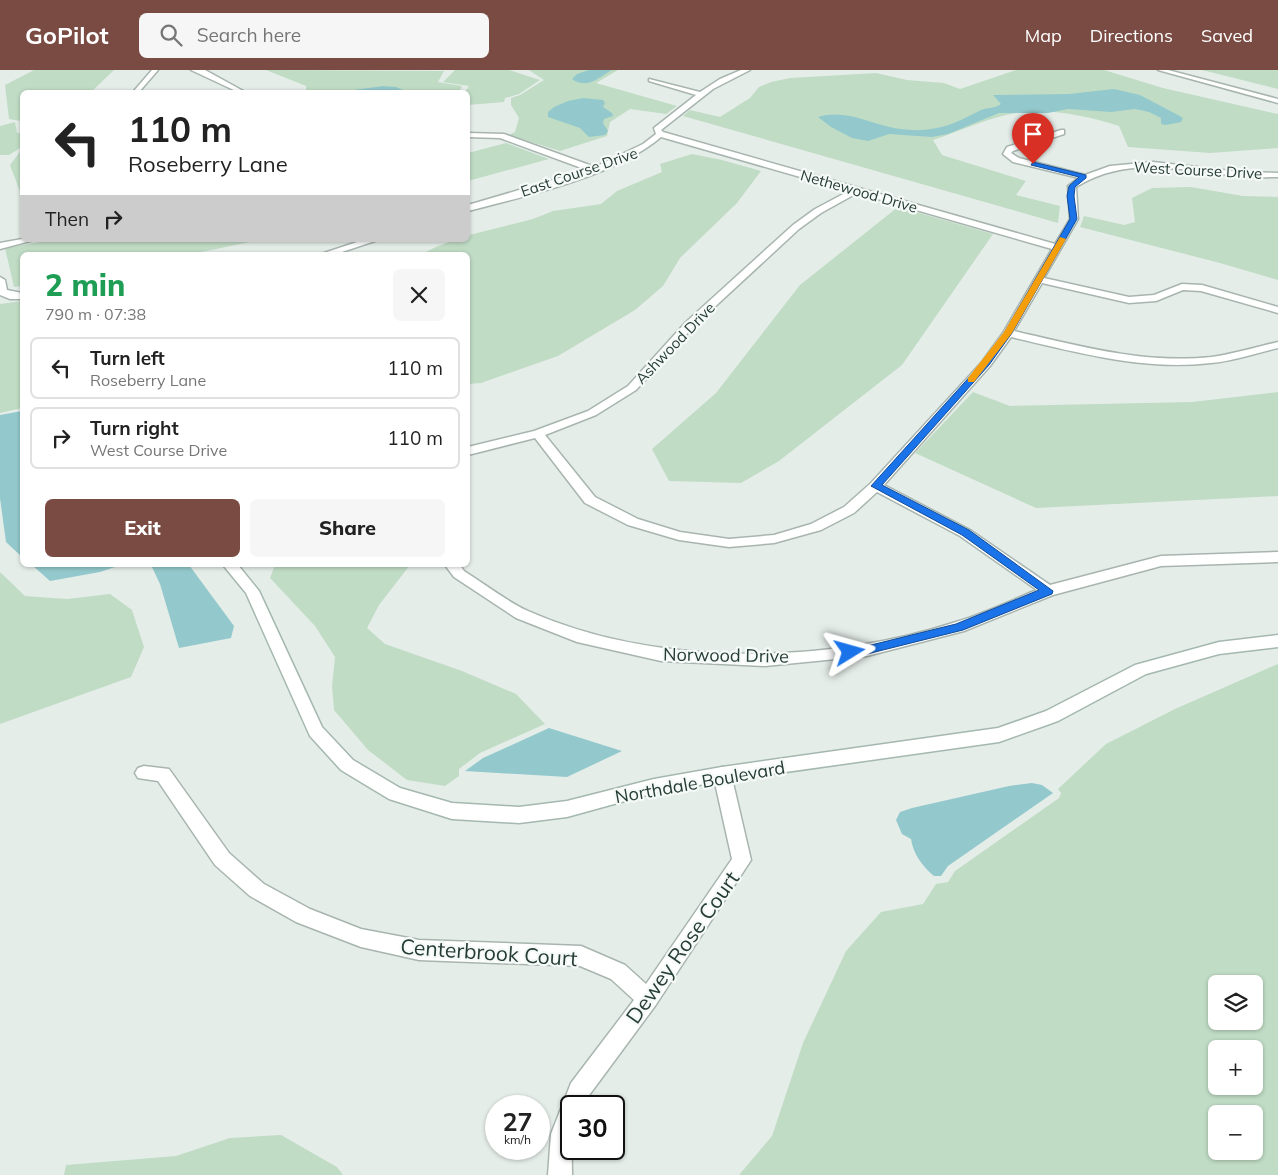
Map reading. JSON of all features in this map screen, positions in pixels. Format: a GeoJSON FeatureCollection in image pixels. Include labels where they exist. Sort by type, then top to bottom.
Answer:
{"type":"FeatureCollection","features":[{"type":"Feature","properties":{"kind":"street"},"geometry":{"type":"LineString","coordinates":[[138,90],[154,70],[162,70]]}},
{"type":"Feature","properties":{"kind":"street"},"geometry":{"type":"LineString","coordinates":[[194,70],[202,71],[238,90]]}},
{"type":"Feature","properties":{"kind":"street","name":"East Course Drive"},"geometry":{"type":"LineString","coordinates":[[470,207],[593,169],[642,150],[660,134],[657,130],[702,95],[725,78],[747,70]]}},
{"type":"Feature","properties":{"kind":"street"},"geometry":{"type":"LineString","coordinates":[[1161,70],[1278,101]]}},
{"type":"Feature","properties":{"kind":"street"},"geometry":{"type":"LineString","coordinates":[[652,80],[660,84],[702,95]]}},
{"type":"Feature","properties":{"kind":"street"},"geometry":{"type":"LineString","coordinates":[[1061,132],[1010,149],[1007,154],[1016,160],[1084,177]]}},
{"type":"Feature","properties":{"kind":"street"},"geometry":{"type":"LineString","coordinates":[[470,134],[501,136],[593,169]]}},
{"type":"Feature","properties":{"kind":"street","name":"Nethewood Drive"},"geometry":{"type":"LineString","coordinates":[[660,134],[1058,248]]}},
{"type":"Feature","properties":{"kind":"street","name":"West Course Drive"},"geometry":{"type":"LineString","coordinates":[[1084,177],[1111,168],[1147,165],[1242,174],[1278,174]]}},
{"type":"Feature","properties":{"kind":"street"},"geometry":{"type":"LineString","coordinates":[[538,434],[590,500],[633,522],[679,536],[729,543],[774,539],[816,527],[849,510],[876,486],[986,364],[1008,333],[1074,219],[1071,196],[1072,186],[1084,177]]}},
{"type":"Feature","properties":{"kind":"street","name":"Ashwood Drive"},"geometry":{"type":"LineString","coordinates":[[470,451],[538,434],[592,413],[632,388],[690,324],[796,227],[857,190]]}},
{"type":"Feature","properties":{"kind":"street"},"geometry":{"type":"LineString","coordinates":[[0,246],[20,242]]}},
{"type":"Feature","properties":{"kind":"street"},"geometry":{"type":"LineString","coordinates":[[333,252],[366,242]]}},
{"type":"Feature","properties":{"kind":"street"},"geometry":{"type":"LineString","coordinates":[[0,280],[2,292],[10,296],[20,296]]}},
{"type":"Feature","properties":{"kind":"street"},"geometry":{"type":"LineString","coordinates":[[1039,280],[1129,300],[1156,298],[1182,287],[1202,288],[1278,310]]}},
{"type":"Feature","properties":{"kind":"street"},"geometry":{"type":"LineString","coordinates":[[1008,333],[1106,356],[1169,362],[1212,360],[1278,345]]}},
{"type":"Feature","properties":{"kind":"street"},"geometry":{"type":"LineString","coordinates":[[876,486],[965,533],[1048,591]]}},
{"type":"Feature","properties":{"kind":"street","name":"Norwood Drive"},"geometry":{"type":"LineString","coordinates":[[454,567],[459,574],[521,614],[582,638],[660,655],[765,660],[867,650],[959,628],[1048,591],[1161,561],[1278,557]]}},
{"type":"Feature","properties":{"kind":"street","name":"Northdale Boulevard"},"geometry":{"type":"LineString","coordinates":[[232,567],[252,591],[316,731],[348,765],[395,794],[452,811],[519,815],[567,809],[654,786],[722,774],[999,736],[1052,716],[1140,669],[1219,648],[1278,641]]}},
{"type":"Feature","properties":{"kind":"street","name":"Centerbrook Court"},"geometry":{"type":"LineString","coordinates":[[144,772],[163,774],[222,859],[257,890],[303,916],[360,938],[419,950],[581,956],[618,972],[648,999]]}},
{"type":"Feature","properties":{"kind":"street","name":"Dewey Rose Court"},"geometry":{"type":"LineString","coordinates":[[577,1095],[648,999],[742,860],[722,774]]}},
{"type":"Feature","properties":{"kind":"street"},"geometry":{"type":"LineString","coordinates":[[560,1175],[561,1160]]}},
{"type":"Feature","properties":{"kind":"green space"},"geometry":{"type":"Polygon","coordinates":[[[34,70],[114,70],[93,90],[20,90],[20,121],[9,119],[5,85],[34,70]]]}},
{"type":"Feature","properties":{"kind":"green space"},"geometry":{"type":"Polygon","coordinates":[[[266,70],[444,71],[438,82],[462,86],[460,90],[306,90],[306,86],[266,70]]]}},
{"type":"Feature","properties":{"kind":"green space"},"geometry":{"type":"Polygon","coordinates":[[[455,70],[509,70],[540,80],[519,94],[505,98],[504,102],[470,105],[470,90],[466,90],[469,86],[443,82],[455,70]]]}},
{"type":"Feature","properties":{"kind":"green space"},"geometry":{"type":"Polygon","coordinates":[[[529,70],[618,70],[596,83],[677,106],[666,114],[630,109],[610,122],[607,136],[560,151],[509,135],[515,132],[519,118],[511,105],[511,98],[520,95],[544,80],[529,70]]]}},
{"type":"Feature","properties":{"kind":"green space"},"geometry":{"type":"Polygon","coordinates":[[[1016,70],[1104,70],[1163,88],[1278,114],[1278,148],[1210,153],[1128,147],[1119,126],[1077,115],[1034,111],[1006,115],[978,123],[933,140],[942,155],[1026,181],[1016,195],[1060,206],[1058,223],[683,116],[690,110],[720,117],[750,98],[759,87],[790,78],[876,73],[907,80],[944,83],[960,89],[1016,70]]]}},
{"type":"Feature","properties":{"kind":"green space"},"geometry":{"type":"Polygon","coordinates":[[[1202,70],[1278,70],[1278,89],[1202,70]]]}},
{"type":"Feature","properties":{"kind":"green space"},"geometry":{"type":"Polygon","coordinates":[[[15,122],[17,133],[20,133],[20,148],[9,155],[0,155],[0,126],[15,122]]]}},
{"type":"Feature","properties":{"kind":"green space"},"geometry":{"type":"Polygon","coordinates":[[[506,143],[549,159],[470,180],[470,152],[506,143]]]}},
{"type":"Feature","properties":{"kind":"green space"},"geometry":{"type":"Polygon","coordinates":[[[20,152],[20,192],[10,165],[20,152]]]}},
{"type":"Feature","properties":{"kind":"green space"},"geometry":{"type":"Polygon","coordinates":[[[692,154],[761,171],[737,203],[680,258],[663,286],[635,310],[558,356],[481,383],[470,384],[470,252],[426,252],[450,242],[470,242],[470,235],[533,219],[553,211],[601,204],[617,191],[662,172],[660,164],[692,154]]]}},
{"type":"Feature","properties":{"kind":"green space"},"geometry":{"type":"Polygon","coordinates":[[[1191,187],[1243,196],[1278,197],[1278,280],[1080,227],[1084,216],[1124,225],[1135,222],[1132,198],[1152,188],[1191,187]]]}},
{"type":"Feature","properties":{"kind":"green space"},"geometry":{"type":"Polygon","coordinates":[[[898,207],[993,234],[902,365],[779,461],[741,483],[669,481],[652,449],[716,393],[800,285],[898,207]]]}},
{"type":"Feature","properties":{"kind":"green space"},"geometry":{"type":"Polygon","coordinates":[[[40,242],[250,242],[202,252],[20,252],[20,286],[14,287],[5,248],[40,242]]]}},
{"type":"Feature","properties":{"kind":"green space"},"geometry":{"type":"Polygon","coordinates":[[[20,301],[20,408],[0,413],[0,304],[20,301]]]}},
{"type":"Feature","properties":{"kind":"green space"},"geometry":{"type":"Polygon","coordinates":[[[973,392],[1010,406],[1192,402],[1278,392],[1278,496],[1036,508],[915,453],[973,392]]]}},
{"type":"Feature","properties":{"kind":"green space"},"geometry":{"type":"Polygon","coordinates":[[[274,567],[408,567],[379,605],[367,628],[385,644],[462,671],[516,694],[545,724],[480,753],[459,769],[459,776],[445,786],[407,780],[368,750],[334,710],[332,686],[335,657],[315,626],[270,578],[274,567]]]}},
{"type":"Feature","properties":{"kind":"green space"},"geometry":{"type":"Polygon","coordinates":[[[0,572],[25,596],[67,599],[110,594],[132,610],[144,647],[131,677],[0,724],[0,572]]]}},
{"type":"Feature","properties":{"kind":"green space"},"geometry":{"type":"Polygon","coordinates":[[[1278,664],[1278,1175],[739,1175],[772,1136],[803,1043],[846,951],[881,912],[923,904],[936,884],[948,882],[955,871],[1059,798],[1061,793],[1058,789],[1106,744],[1175,709],[1278,664]]]}},
{"type":"Feature","properties":{"kind":"green space"},"geometry":{"type":"Polygon","coordinates":[[[281,1135],[337,1167],[343,1175],[64,1175],[66,1165],[176,1156],[230,1138],[281,1135]]]}},
{"type":"Feature","properties":{"kind":"water"},"geometry":{"type":"Polygon","coordinates":[[[589,70],[612,70],[588,83],[577,82],[572,79],[577,74],[589,70]]]}},
{"type":"Feature","properties":{"kind":"water"},"geometry":{"type":"Polygon","coordinates":[[[383,86],[396,87],[403,90],[354,90],[383,86]]]}},
{"type":"Feature","properties":{"kind":"water"},"geometry":{"type":"Polygon","coordinates":[[[1114,89],[1140,95],[1183,118],[1181,122],[1166,125],[1161,124],[1161,118],[1149,112],[1135,109],[1111,112],[1068,109],[1048,113],[999,113],[948,134],[932,137],[889,134],[868,141],[852,138],[831,127],[818,117],[828,115],[847,116],[894,128],[918,130],[938,128],[982,110],[996,107],[1001,104],[993,95],[1069,94],[1114,89]]]}},
{"type":"Feature","properties":{"kind":"water"},"geometry":{"type":"Polygon","coordinates":[[[583,98],[603,100],[605,103],[603,107],[612,113],[613,116],[604,119],[603,123],[608,131],[605,135],[589,137],[580,128],[548,117],[548,112],[554,107],[568,101],[583,98]]]}},
{"type":"Feature","properties":{"kind":"water"},"geometry":{"type":"Polygon","coordinates":[[[20,411],[20,555],[6,542],[0,498],[0,415],[20,411]]]}},
{"type":"Feature","properties":{"kind":"water"},"geometry":{"type":"Polygon","coordinates":[[[34,567],[115,567],[100,572],[50,581],[34,567]]]}},
{"type":"Feature","properties":{"kind":"water"},"geometry":{"type":"Polygon","coordinates":[[[152,567],[190,567],[234,626],[231,638],[179,648],[160,584],[152,567]]]}},
{"type":"Feature","properties":{"kind":"water"},"geometry":{"type":"Polygon","coordinates":[[[549,728],[622,751],[567,777],[465,771],[483,758],[549,728]]]}},
{"type":"Feature","properties":{"kind":"water"},"geometry":{"type":"Polygon","coordinates":[[[1032,783],[1042,785],[1053,793],[948,866],[941,876],[934,876],[926,869],[916,855],[911,839],[902,834],[896,820],[900,812],[912,808],[1009,786],[1032,783]]]}},
{"type":"Feature","properties":{"kind":"slow traffic"},"geometry":{"type":"LineString","coordinates":[[971,380],[986,364],[1008,333],[1063,239]]}},
{"type":"Feature","properties":{"kind":"route"},"geometry":{"type":"LineString","coordinates":[[850,652],[867,650],[959,628],[1048,591],[965,533],[876,486],[986,364],[1008,333],[1074,219],[1071,196],[1072,186],[1084,177],[1033,164]]}}]}
